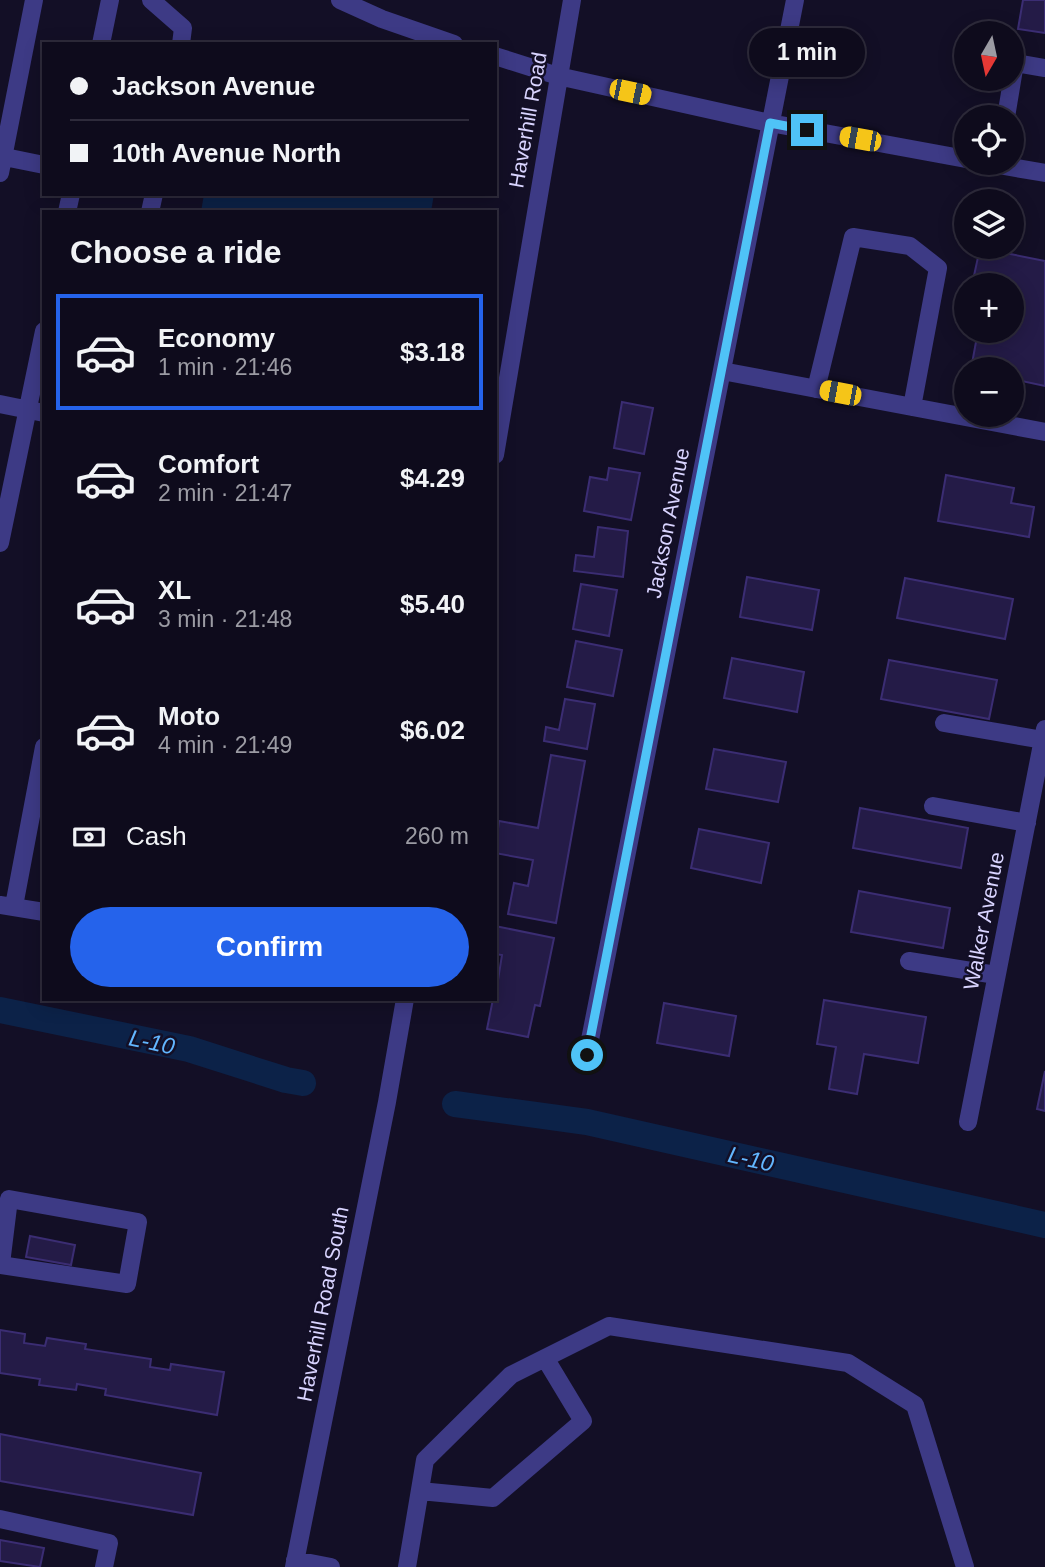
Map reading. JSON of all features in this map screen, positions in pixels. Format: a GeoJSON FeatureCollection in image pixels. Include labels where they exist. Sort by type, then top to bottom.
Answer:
{"type":"FeatureCollection","features":[{"type":"Feature","properties":{"kind":"street"},"geometry":{"type":"LineString","coordinates":[[34,0],[1,162],[42,164]]}},
{"type":"Feature","properties":{"kind":"street"},"geometry":{"type":"LineString","coordinates":[[101,42],[110,0]]}},
{"type":"Feature","properties":{"kind":"street"},"geometry":{"type":"LineString","coordinates":[[151,0],[183,28],[181,42]]}},
{"type":"Feature","properties":{"kind":"street"},"geometry":{"type":"LineString","coordinates":[[340,0],[382,19],[448,42]]}},
{"type":"Feature","properties":{"kind":"street","name":"Haverhill Road"},"geometry":{"type":"LineString","coordinates":[[497,443],[572,0]]}},
{"type":"Feature","properties":{"kind":"street","name":"Jackson Avenue"},"geometry":{"type":"LineString","coordinates":[[587,1055],[795,0]]}},
{"type":"Feature","properties":{"kind":"street"},"geometry":{"type":"LineString","coordinates":[[497,57],[558,76],[770,123],[954,157]]}},
{"type":"Feature","properties":{"kind":"street"},"geometry":{"type":"LineString","coordinates":[[1008,105],[1015,63],[1045,68]]}},
{"type":"Feature","properties":{"kind":"street"},"geometry":{"type":"LineString","coordinates":[[1024,169],[1045,173]]}},
{"type":"Feature","properties":{"kind":"street"},"geometry":{"type":"LineString","coordinates":[[816,389],[853,237],[910,246],[938,268],[912,407]]}},
{"type":"Feature","properties":{"kind":"street"},"geometry":{"type":"LineString","coordinates":[[0,543],[36,411],[42,351]]}},
{"type":"Feature","properties":{"kind":"street"},"geometry":{"type":"LineString","coordinates":[[722,371],[1045,432]]}},
{"type":"Feature","properties":{"kind":"street"},"geometry":{"type":"LineString","coordinates":[[0,404],[36,411]]}},
{"type":"Feature","properties":{"kind":"street"},"geometry":{"type":"LineString","coordinates":[[944,723],[1044,735]]}},
{"type":"Feature","properties":{"kind":"street","name":"Walker Avenue"},"geometry":{"type":"LineString","coordinates":[[968,1122],[1044,735]]}},
{"type":"Feature","properties":{"kind":"street"},"geometry":{"type":"LineString","coordinates":[[42,756],[7,906],[42,912]]}},
{"type":"Feature","properties":{"kind":"street"},"geometry":{"type":"LineString","coordinates":[[933,806],[1027,822]]}},
{"type":"Feature","properties":{"kind":"street"},"geometry":{"type":"LineString","coordinates":[[909,961],[996,975]]}},
{"type":"Feature","properties":{"kind":"street","name":"Haverhill Road South"},"geometry":{"type":"LineString","coordinates":[[294,1563],[405,1001]]}},
{"type":"Feature","properties":{"kind":"street"},"geometry":{"type":"LineString","coordinates":[[9,1199],[138,1222],[127,1284],[1,1265],[9,1199]]}},
{"type":"Feature","properties":{"kind":"street"},"geometry":{"type":"LineString","coordinates":[[407,1567],[425,1460],[511,1375],[609,1326],[848,1363],[915,1405],[965,1567]]}},
{"type":"Feature","properties":{"kind":"street"},"geometry":{"type":"LineString","coordinates":[[420,1491],[493,1498],[583,1421],[545,1358]]}},
{"type":"Feature","properties":{"kind":"street"},"geometry":{"type":"LineString","coordinates":[[0,1519],[108,1543],[104,1567]]}},
{"type":"Feature","properties":{"kind":"street"},"geometry":{"type":"LineString","coordinates":[[294,1563],[331,1567]]}},
{"type":"Feature","properties":{"kind":"water"},"geometry":{"type":"Polygon","coordinates":[[[204,196],[434,196],[431,210],[201,210],[204,196]]]}},
{"type":"Feature","properties":{"kind":"building"},"geometry":{"type":"Polygon","coordinates":[[[1023,0],[1045,0],[1045,33],[1024,30],[1024,21],[1019,21],[1023,0]]]}},
{"type":"Feature","properties":{"kind":"building"},"geometry":{"type":"Polygon","coordinates":[[[1024,257],[1045,261],[1045,386],[1024,382],[1024,357],[973,357],[976,343],[1024,343],[1024,273],[975,273],[978,259],[1024,259],[1024,257]]]}},
{"type":"Feature","properties":{"kind":"building"},"geometry":{"type":"Polygon","coordinates":[[[622,402],[653,408],[644,454],[614,448],[622,402]]]}},
{"type":"Feature","properties":{"kind":"building"},"geometry":{"type":"Polygon","coordinates":[[[609,468],[640,473],[631,520],[584,511],[590,477],[607,480],[609,468]]]}},
{"type":"Feature","properties":{"kind":"building"},"geometry":{"type":"Polygon","coordinates":[[[946,475],[1014,488],[1011,503],[1034,507],[1029,537],[938,521],[946,475]]]}},
{"type":"Feature","properties":{"kind":"building"},"geometry":{"type":"Polygon","coordinates":[[[598,527],[628,531],[623,577],[574,571],[576,555],[594,557],[598,527]]]}},
{"type":"Feature","properties":{"kind":"building"},"geometry":{"type":"Polygon","coordinates":[[[747,577],[819,590],[812,630],[740,617],[747,577]]]}},
{"type":"Feature","properties":{"kind":"building"},"geometry":{"type":"Polygon","coordinates":[[[905,578],[1013,599],[1005,639],[897,618],[905,578]]]}},
{"type":"Feature","properties":{"kind":"building"},"geometry":{"type":"Polygon","coordinates":[[[581,584],[617,590],[609,636],[573,629],[581,584]]]}},
{"type":"Feature","properties":{"kind":"building"},"geometry":{"type":"Polygon","coordinates":[[[576,641],[622,650],[613,696],[567,687],[576,641]]]}},
{"type":"Feature","properties":{"kind":"building"},"geometry":{"type":"Polygon","coordinates":[[[732,658],[804,672],[797,712],[724,698],[732,658]]]}},
{"type":"Feature","properties":{"kind":"building"},"geometry":{"type":"Polygon","coordinates":[[[889,660],[997,680],[989,719],[881,699],[889,660]]]}},
{"type":"Feature","properties":{"kind":"building"},"geometry":{"type":"Polygon","coordinates":[[[565,699],[595,704],[587,749],[544,741],[546,727],[559,730],[565,699]]]}},
{"type":"Feature","properties":{"kind":"building"},"geometry":{"type":"Polygon","coordinates":[[[714,749],[786,762],[778,802],[706,789],[714,749]]]}},
{"type":"Feature","properties":{"kind":"building"},"geometry":{"type":"Polygon","coordinates":[[[551,755],[585,761],[556,923],[508,914],[514,883],[528,886],[533,860],[497,853],[499,821],[538,828],[551,755]]]}},
{"type":"Feature","properties":{"kind":"building"},"geometry":{"type":"Polygon","coordinates":[[[860,808],[968,828],[961,868],[853,848],[860,808]]]}},
{"type":"Feature","properties":{"kind":"building"},"geometry":{"type":"Polygon","coordinates":[[[699,829],[769,843],[761,883],[691,868],[699,829]]]}},
{"type":"Feature","properties":{"kind":"building"},"geometry":{"type":"Polygon","coordinates":[[[859,891],[950,908],[943,948],[851,932],[859,891]]]}},
{"type":"Feature","properties":{"kind":"building"},"geometry":{"type":"Polygon","coordinates":[[[497,926],[554,938],[540,1006],[535,1005],[528,1037],[487,1029],[493,1001],[497,1001],[502,955],[497,954],[497,926]]]}},
{"type":"Feature","properties":{"kind":"building"},"geometry":{"type":"Polygon","coordinates":[[[824,1000],[926,1017],[918,1063],[864,1054],[857,1094],[829,1089],[836,1047],[817,1044],[824,1000]]]}},
{"type":"Feature","properties":{"kind":"building"},"geometry":{"type":"Polygon","coordinates":[[[664,1003],[736,1016],[729,1056],[657,1043],[664,1003]]]}},
{"type":"Feature","properties":{"kind":"building"},"geometry":{"type":"Polygon","coordinates":[[[1045,1071],[1045,1111],[1037,1109],[1045,1071]]]}},
{"type":"Feature","properties":{"kind":"building"},"geometry":{"type":"Polygon","coordinates":[[[30,1236],[75,1245],[71,1265],[26,1257],[30,1236]]]}},
{"type":"Feature","properties":{"kind":"building"},"geometry":{"type":"Polygon","coordinates":[[[0,1330],[25,1334],[24,1343],[45,1346],[47,1338],[86,1344],[85,1349],[151,1359],[150,1367],[170,1370],[171,1364],[224,1372],[217,1415],[105,1395],[106,1389],[77,1384],[76,1390],[39,1385],[40,1379],[0,1373],[0,1330]]]}},
{"type":"Feature","properties":{"kind":"building"},"geometry":{"type":"Polygon","coordinates":[[[0,1434],[201,1473],[193,1515],[0,1481],[0,1434]]]}},
{"type":"Feature","properties":{"kind":"building"},"geometry":{"type":"Polygon","coordinates":[[[0,1540],[44,1548],[40,1567],[0,1561],[0,1540]]]}},
{"type":"Feature","properties":{"kind":"waterway","name":"L-10"},"geometry":{"type":"LineString","coordinates":[[0,1010],[189,1049],[303,1083]]}},
{"type":"Feature","properties":{"kind":"waterway","name":"L-10"},"geometry":{"type":"LineString","coordinates":[[455,1104],[587,1122],[1045,1225]]}},
{"type":"Feature","properties":{"kind":"route"},"geometry":{"type":"LineString","coordinates":[[587,1055],[770,123],[807,130]]}}]}
